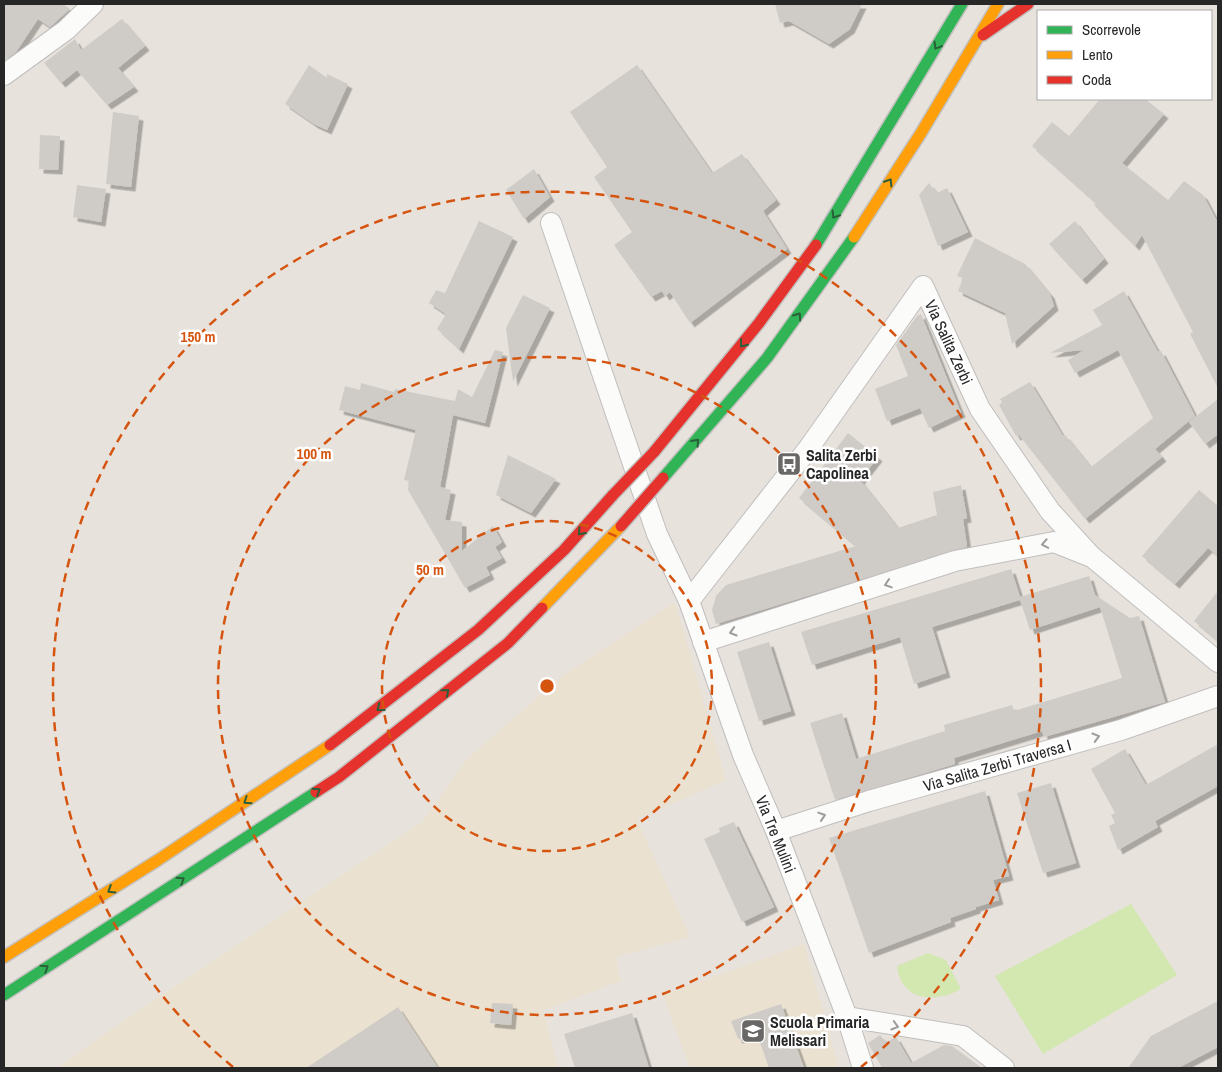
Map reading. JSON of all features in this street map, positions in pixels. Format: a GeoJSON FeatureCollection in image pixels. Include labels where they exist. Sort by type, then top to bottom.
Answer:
{"type":"FeatureCollection","features":[{"type":"Feature","properties":{"kind":"highway"},"geometry":{"type":"LineString","coordinates":[[4,995],[339,777],[508,643],[621,526],[727,407],[787,331],[870,213],[998,4]]}},
{"type":"Feature","properties":{"kind":"highway"},"geometry":{"type":"LineString","coordinates":[[977,38],[1028,4]]}},
{"type":"Feature","properties":{"kind":"highway"},"geometry":{"type":"LineString","coordinates":[[4,957],[158,860],[343,737],[478,630],[564,550],[654,452],[759,323],[819,240],[959,7]]}},
{"type":"Feature","properties":{"kind":"street"},"geometry":{"type":"LineString","coordinates":[[4,75],[66,30],[93,4]]}},
{"type":"Feature","properties":{"kind":"street","name":"Via Tre Mulini"},"geometry":{"type":"LineString","coordinates":[[551,223],[657,534],[689,600],[743,755],[776,830],[847,1017],[863,1068]]}},
{"type":"Feature","properties":{"kind":"street","name":"Via Salita Zerbi"},"geometry":{"type":"LineString","coordinates":[[689,600],[808,449],[923,286],[980,409],[1050,511],[1091,556],[1218,662]]}},
{"type":"Feature","properties":{"kind":"street"},"geometry":{"type":"LineString","coordinates":[[703,642],[955,562],[1054,542],[1091,556]]}},
{"type":"Feature","properties":{"kind":"street","name":"Via Salita Zerbi Traversa I"},"geometry":{"type":"LineString","coordinates":[[776,830],[869,801],[1121,730],[1218,696]]}},
{"type":"Feature","properties":{"kind":"street"},"geometry":{"type":"LineString","coordinates":[[847,1017],[963,1036],[1004,1068]]}},
{"type":"Feature","properties":{"kind":"shaded area"},"geometry":{"type":"Polygon","coordinates":[[[675,602],[726,780],[637,819],[690,937],[616,957],[621,981],[543,1010],[558,1068],[57,1068],[129,1017],[422,822],[467,759],[561,677],[675,602]]]}},
{"type":"Feature","properties":{"kind":"shaded area","name":"Scuola Primaria Melissari"},"geometry":{"type":"Polygon","coordinates":[[[804,944],[839,1068],[690,1068],[663,995],[804,944]]]}},
{"type":"Feature","properties":{"kind":"green space"},"geometry":{"type":"Polygon","coordinates":[[[1131,904],[1177,975],[1043,1054],[995,976],[1131,904]]]}},
{"type":"Feature","properties":{"kind":"green space"},"geometry":{"type":"Polygon","coordinates":[[[928,953],[946,960],[961,989],[951,994],[931,997],[912,993],[905,987],[897,966],[928,953]]]}},
{"type":"Feature","properties":{"kind":"building"},"geometry":{"type":"Polygon","coordinates":[[[4,4],[63,4],[70,9],[50,27],[38,19],[16,52],[4,61],[4,4]]]}},
{"type":"Feature","properties":{"kind":"building"},"geometry":{"type":"Polygon","coordinates":[[[775,4],[862,4],[850,29],[829,44],[789,21],[780,23],[775,4]]]}},
{"type":"Feature","properties":{"kind":"building"},"geometry":{"type":"Polygon","coordinates":[[[122,19],[145,46],[118,68],[134,87],[107,105],[77,70],[61,83],[44,63],[75,39],[81,50],[122,19]]]}},
{"type":"Feature","properties":{"kind":"building"},"geometry":{"type":"Polygon","coordinates":[[[309,65],[327,78],[327,74],[348,84],[327,130],[314,124],[285,104],[309,65]]]}},
{"type":"Feature","properties":{"kind":"building"},"geometry":{"type":"Polygon","coordinates":[[[637,65],[712,173],[742,154],[776,200],[763,211],[787,249],[690,323],[670,292],[665,296],[662,291],[651,297],[614,245],[632,232],[594,177],[607,167],[570,112],[637,65]]]}},
{"type":"Feature","properties":{"kind":"building"},"geometry":{"type":"Polygon","coordinates":[[[1099,100],[1146,100],[1164,114],[1122,163],[1168,200],[1184,181],[1203,195],[1218,223],[1218,388],[1190,334],[1193,332],[1142,235],[1135,246],[1094,205],[1096,203],[1032,146],[1052,122],[1069,136],[1099,100]]]}},
{"type":"Feature","properties":{"kind":"building"},"geometry":{"type":"Polygon","coordinates":[[[113,112],[139,116],[131,187],[106,184],[113,112]]]}},
{"type":"Feature","properties":{"kind":"building"},"geometry":{"type":"Polygon","coordinates":[[[40,135],[60,136],[58,170],[39,169],[40,135]]]}},
{"type":"Feature","properties":{"kind":"building"},"geometry":{"type":"Polygon","coordinates":[[[534,169],[550,197],[524,219],[506,190],[534,169]]]}},
{"type":"Feature","properties":{"kind":"building"},"geometry":{"type":"Polygon","coordinates":[[[929,183],[937,193],[947,188],[968,232],[938,246],[919,195],[929,183]]]}},
{"type":"Feature","properties":{"kind":"building"},"geometry":{"type":"Polygon","coordinates":[[[77,185],[106,189],[101,222],[73,217],[77,185]]]}},
{"type":"Feature","properties":{"kind":"building"},"geometry":{"type":"Polygon","coordinates":[[[479,221],[513,237],[459,349],[437,329],[446,314],[429,303],[436,290],[445,293],[479,221]]]}},
{"type":"Feature","properties":{"kind":"building"},"geometry":{"type":"Polygon","coordinates":[[[1075,221],[1104,259],[1082,280],[1049,244],[1075,221]]]}},
{"type":"Feature","properties":{"kind":"building"},"geometry":{"type":"Polygon","coordinates":[[[975,238],[1025,264],[1050,294],[1054,306],[1012,344],[1005,313],[958,291],[963,278],[957,276],[975,238]]]}},
{"type":"Feature","properties":{"kind":"building"},"geometry":{"type":"Polygon","coordinates":[[[1124,291],[1158,352],[1161,351],[1195,416],[1155,449],[1162,457],[1085,519],[1019,435],[1016,436],[999,405],[1002,402],[1000,399],[1030,382],[1063,436],[1065,435],[1091,467],[1153,418],[1118,350],[1075,373],[1068,360],[1084,350],[1050,353],[1102,325],[1093,310],[1124,291]]]}},
{"type":"Feature","properties":{"kind":"building"},"geometry":{"type":"Polygon","coordinates":[[[523,295],[550,308],[513,382],[506,328],[523,295]]]}},
{"type":"Feature","properties":{"kind":"building"},"geometry":{"type":"Polygon","coordinates":[[[921,314],[961,413],[929,428],[920,408],[887,421],[875,389],[908,376],[896,345],[917,316],[921,314]]]}},
{"type":"Feature","properties":{"kind":"building"},"geometry":{"type":"Polygon","coordinates":[[[495,350],[503,352],[485,423],[453,415],[440,487],[451,490],[445,520],[462,522],[462,551],[493,526],[502,542],[495,547],[502,558],[486,567],[490,575],[465,588],[408,490],[409,481],[404,480],[416,430],[339,410],[345,386],[360,390],[361,383],[394,392],[395,389],[455,401],[458,389],[472,397],[495,350]]]}},
{"type":"Feature","properties":{"kind":"building"},"geometry":{"type":"Polygon","coordinates":[[[1218,399],[1218,434],[1205,444],[1189,422],[1218,399]]]}},
{"type":"Feature","properties":{"kind":"building"},"geometry":{"type":"Polygon","coordinates":[[[848,433],[878,457],[860,480],[898,528],[937,515],[933,492],[961,485],[967,518],[963,519],[967,547],[716,624],[712,610],[716,596],[726,585],[856,546],[799,498],[848,433]]]}},
{"type":"Feature","properties":{"kind":"building"},"geometry":{"type":"Polygon","coordinates":[[[508,455],[556,479],[531,513],[496,495],[508,455]]]}},
{"type":"Feature","properties":{"kind":"building"},"geometry":{"type":"Polygon","coordinates":[[[1199,490],[1218,506],[1218,556],[1208,548],[1175,584],[1142,556],[1199,490]]]}},
{"type":"Feature","properties":{"kind":"building"},"geometry":{"type":"Polygon","coordinates":[[[1011,569],[1020,597],[1089,576],[1095,595],[1130,618],[1139,616],[1165,702],[1044,737],[1042,731],[954,758],[955,764],[835,800],[810,723],[842,713],[856,759],[945,731],[944,725],[1012,705],[1014,711],[1122,678],[1100,607],[1030,630],[1020,600],[932,627],[946,673],[914,684],[900,637],[812,665],[801,632],[1011,569]]]}},
{"type":"Feature","properties":{"kind":"building"},"geometry":{"type":"Polygon","coordinates":[[[1218,591],[1218,641],[1194,621],[1218,591]]]}},
{"type":"Feature","properties":{"kind":"building"},"geometry":{"type":"Polygon","coordinates":[[[769,642],[791,711],[759,721],[737,652],[769,642]]]}},
{"type":"Feature","properties":{"kind":"building"},"geometry":{"type":"Polygon","coordinates":[[[1218,744],[1218,786],[1155,821],[1158,827],[1118,850],[1109,826],[1115,823],[1111,815],[1115,813],[1091,769],[1125,749],[1146,785],[1218,744]]]}},
{"type":"Feature","properties":{"kind":"building"},"geometry":{"type":"Polygon","coordinates":[[[1051,783],[1076,863],[1043,873],[1017,793],[1051,783]]]}},
{"type":"Feature","properties":{"kind":"building"},"geometry":{"type":"Polygon","coordinates":[[[985,791],[1009,876],[993,880],[999,900],[950,918],[951,922],[869,953],[829,838],[985,791]]]}},
{"type":"Feature","properties":{"kind":"building"},"geometry":{"type":"Polygon","coordinates":[[[734,822],[774,907],[742,922],[704,839],[720,832],[719,828],[734,822]]]}},
{"type":"Feature","properties":{"kind":"building"},"geometry":{"type":"Polygon","coordinates":[[[1218,1001],[1218,1047],[1178,1068],[1128,1068],[1151,1036],[1218,1001]]]}},
{"type":"Feature","properties":{"kind":"building"},"geometry":{"type":"Polygon","coordinates":[[[492,1003],[513,1004],[511,1025],[490,1023],[492,1003]]]}},
{"type":"Feature","properties":{"kind":"building"},"geometry":{"type":"Polygon","coordinates":[[[781,1004],[804,1068],[769,1068],[757,1034],[738,1039],[731,1021],[781,1004]]]}},
{"type":"Feature","properties":{"kind":"building"},"geometry":{"type":"Polygon","coordinates":[[[398,1007],[438,1068],[306,1068],[359,1033],[398,1007]]]}},
{"type":"Feature","properties":{"kind":"building"},"geometry":{"type":"Polygon","coordinates":[[[632,1013],[649,1068],[575,1068],[564,1034],[632,1013]]]}},
{"type":"Feature","properties":{"kind":"building"},"geometry":{"type":"Polygon","coordinates":[[[880,1035],[886,1042],[896,1037],[911,1063],[944,1045],[952,1046],[982,1068],[882,1068],[868,1043],[880,1035]]]}},
{"type":"Feature","properties":{"kind":"traffic: fast"},"geometry":{"type":"LineString","coordinates":[[816,245],[962,4]]}},
{"type":"Feature","properties":{"kind":"traffic: fast"},"geometry":{"type":"LineString","coordinates":[[663,478],[767,358],[854,237]]}},
{"type":"Feature","properties":{"kind":"traffic: fast"},"geometry":{"type":"LineString","coordinates":[[4,995],[316,792]]}},
{"type":"Feature","properties":{"kind":"traffic: slow"},"geometry":{"type":"LineString","coordinates":[[854,237],[921,133],[998,4]]}},
{"type":"Feature","properties":{"kind":"traffic: slow"},"geometry":{"type":"LineString","coordinates":[[542,608],[621,526]]}},
{"type":"Feature","properties":{"kind":"traffic: slow"},"geometry":{"type":"LineString","coordinates":[[4,957],[158,860],[330,745]]}},
{"type":"Feature","properties":{"kind":"traffic: jam"},"geometry":{"type":"LineString","coordinates":[[983,35],[1028,4]]}},
{"type":"Feature","properties":{"kind":"traffic: jam"},"geometry":{"type":"LineString","coordinates":[[654,452],[759,323],[816,245]]}},
{"type":"Feature","properties":{"kind":"traffic: jam"},"geometry":{"type":"LineString","coordinates":[[613,495],[654,452]]}},
{"type":"Feature","properties":{"kind":"traffic: jam"},"geometry":{"type":"LineString","coordinates":[[621,526],[663,478]]}},
{"type":"Feature","properties":{"kind":"traffic: jam"},"geometry":{"type":"LineString","coordinates":[[330,745],[478,630],[564,550],[613,495]]}},
{"type":"Feature","properties":{"kind":"traffic: jam"},"geometry":{"type":"LineString","coordinates":[[316,792],[339,777],[508,643],[542,608]]}},
{"type":"Feature","properties":{"kind":"place","name":"Salita Zerbi Capolinea"},"geometry":{"type":"Point","coordinates":[789,464]}},
{"type":"Feature","properties":{"kind":"place","name":"Scuola Primaria Melissari"},"geometry":{"type":"Point","coordinates":[753,1031]}}]}
